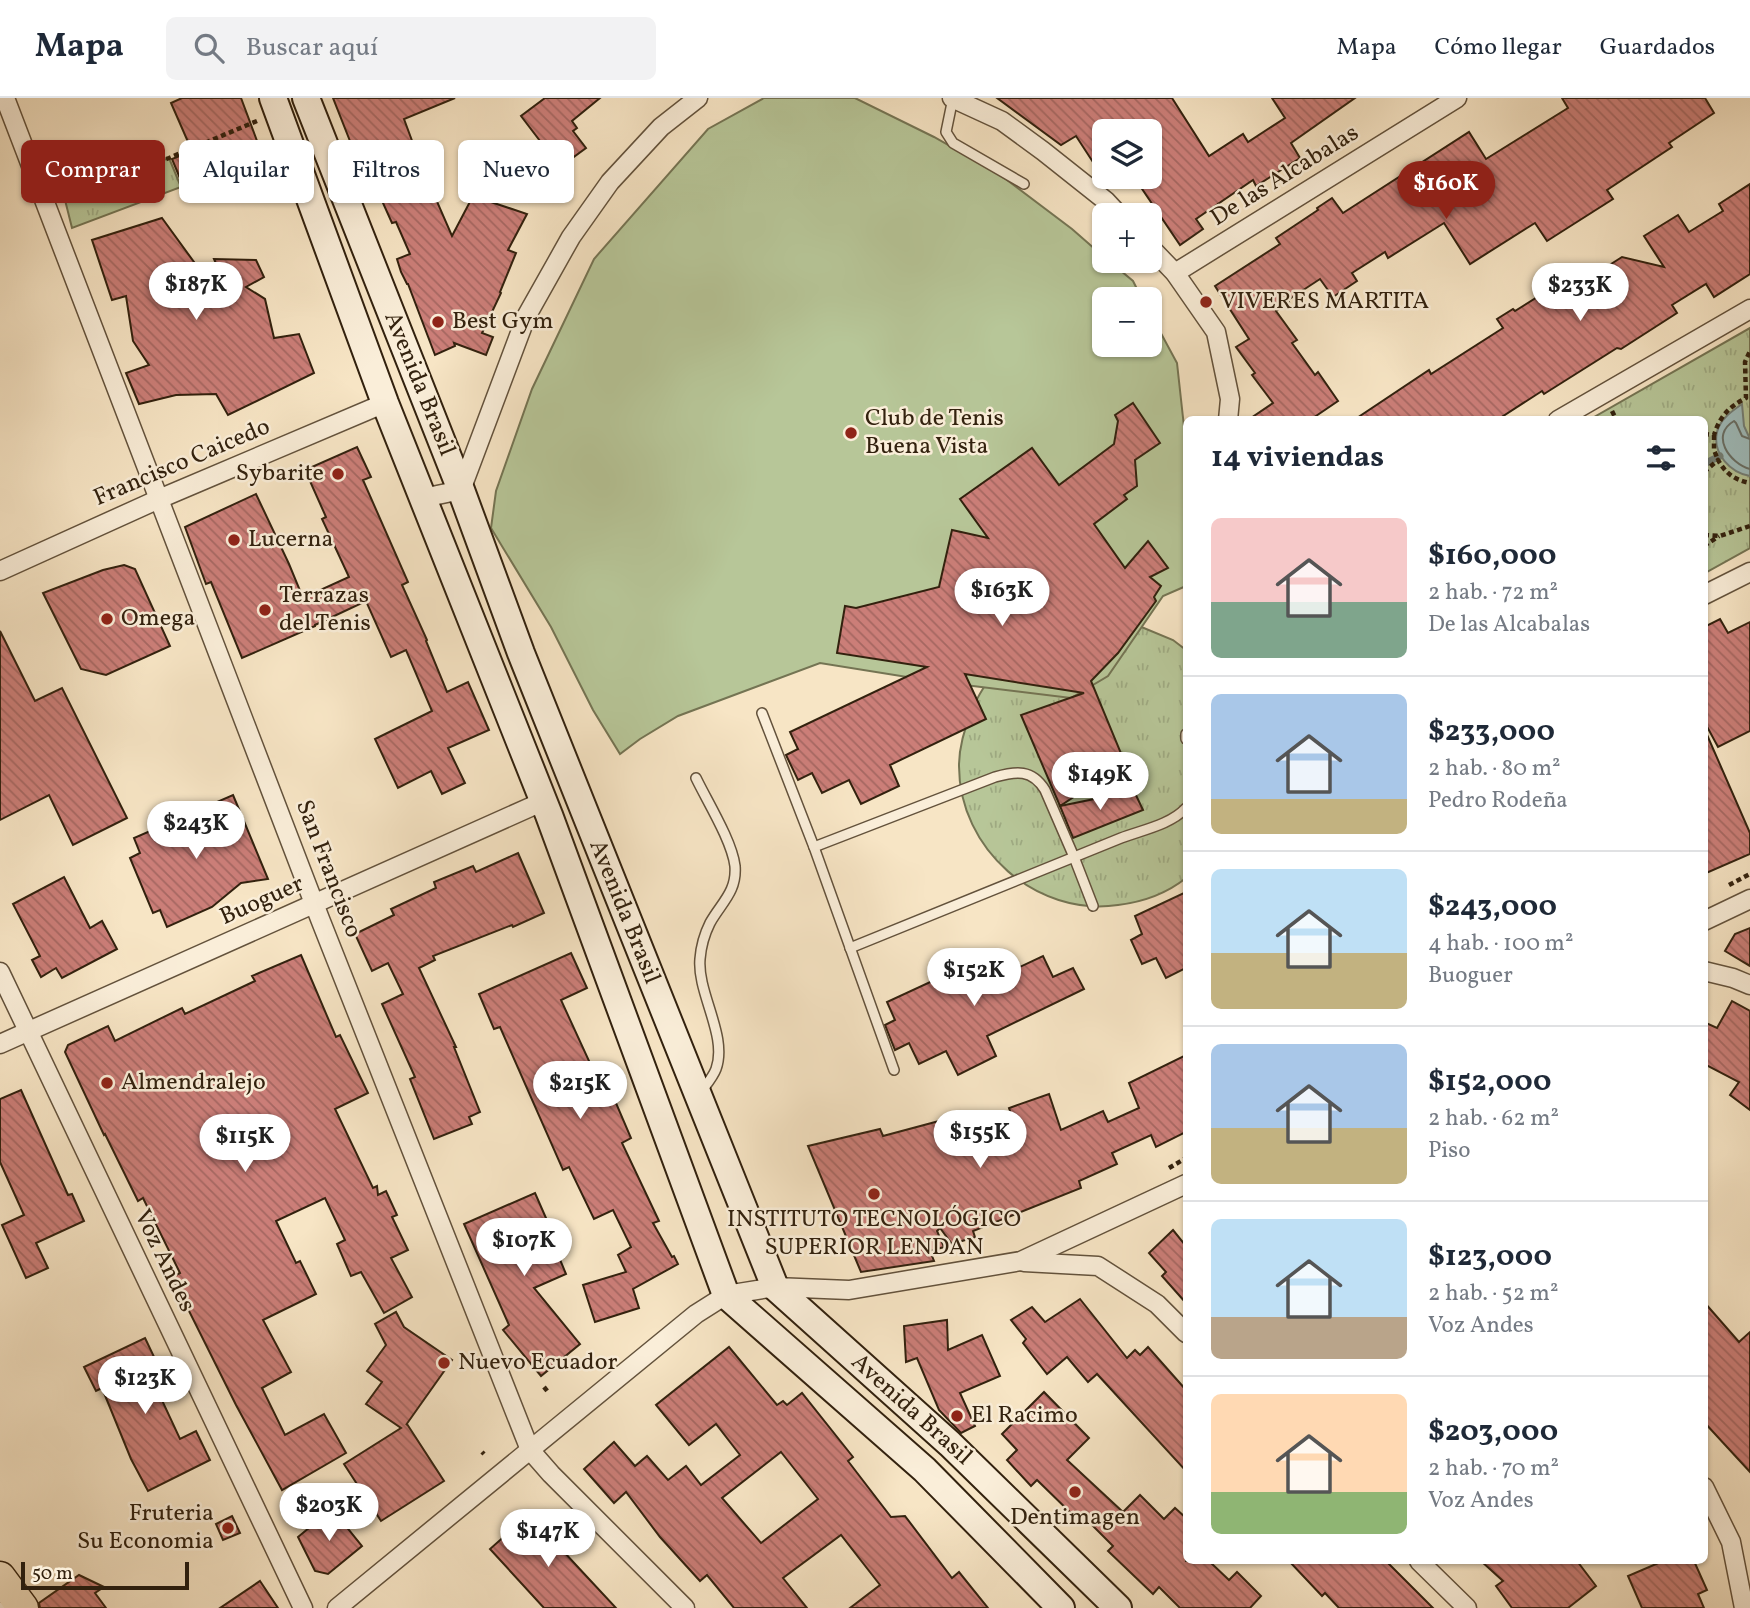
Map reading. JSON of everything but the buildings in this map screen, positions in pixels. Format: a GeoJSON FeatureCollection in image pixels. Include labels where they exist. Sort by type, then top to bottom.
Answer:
{"type":"FeatureCollection","features":[{"type":"Feature","properties":{"kind":"main road"},"geometry":{"type":"LineString","coordinates":[[0,1577],[23,1608]]}},
{"type":"Feature","properties":{"kind":"street","name":"San Francisco"},"geometry":{"type":"LineString","coordinates":[[5,98],[315,904],[530,1450],[551,1475],[685,1608]]}},
{"type":"Feature","properties":{"kind":"street","name":"Avenida Brasil"},"geometry":{"type":"LineString","coordinates":[[306,98],[461,490],[521,653],[775,1287],[950,1444],[1118,1608]]}},
{"type":"Feature","properties":{"kind":"street"},"geometry":{"type":"LineString","coordinates":[[423,498],[461,490],[526,317],[571,237],[610,182],[661,127],[698,98]]}},
{"type":"Feature","properties":{"kind":"street"},"geometry":{"type":"LineString","coordinates":[[953,98],[1002,121],[1107,203]]}},
{"type":"Feature","properties":{"kind":"street","name":"De las Alcabalas"},"geometry":{"type":"LineString","coordinates":[[1175,273],[1457,98]]}},
{"type":"Feature","properties":{"kind":"street","name":"Avenida Brasil"},"geometry":{"type":"LineString","coordinates":[[269,108],[544,801],[726,1295],[925,1470],[1061,1608]]}},
{"type":"Feature","properties":{"kind":"street"},"geometry":{"type":"LineString","coordinates":[[1162,259],[1175,273],[1216,332],[1230,399],[1228,416]]}},
{"type":"Feature","properties":{"kind":"street"},"geometry":{"type":"LineString","coordinates":[[1565,416],[1750,309]]}},
{"type":"Feature","properties":{"kind":"street","name":"Francisco Caicedo"},"geometry":{"type":"LineString","coordinates":[[0,571],[159,499],[385,403]]}},
{"type":"Feature","properties":{"kind":"street"},"geometry":{"type":"LineString","coordinates":[[1708,593],[1750,572]]}},
{"type":"Feature","properties":{"kind":"street","name":"Buoguer"},"geometry":{"type":"LineString","coordinates":[[0,1044],[544,801]]}},
{"type":"Feature","properties":{"kind":"street"},"geometry":{"type":"LineString","coordinates":[[1708,919],[1750,899]]}},
{"type":"Feature","properties":{"kind":"street","name":"Voz Andes"},"geometry":{"type":"LineString","coordinates":[[0,972],[303,1608]]}},
{"type":"Feature","properties":{"kind":"street"},"geometry":{"type":"LineString","coordinates":[[1708,972],[1750,985]]}},
{"type":"Feature","properties":{"kind":"street"},"geometry":{"type":"LineString","coordinates":[[1021,1261],[1183,1185]]}},
{"type":"Feature","properties":{"kind":"street"},"geometry":{"type":"LineString","coordinates":[[338,1608],[696,1314],[726,1295],[775,1287],[849,1290],[1021,1261],[1098,1266],[1157,1304],[1183,1330]]}},
{"type":"Feature","properties":{"kind":"street"},"geometry":{"type":"LineString","coordinates":[[1708,1495],[1731,1542],[1744,1608]]}},
{"type":"Feature","properties":{"kind":"street"},"geometry":{"type":"LineString","coordinates":[[1422,1564],[1467,1608]]}},
{"type":"Feature","properties":{"kind":"lane"},"geometry":{"type":"LineString","coordinates":[[953,98],[946,132],[953,143],[1024,184]]}},
{"type":"Feature","properties":{"kind":"lane"},"geometry":{"type":"LineString","coordinates":[[762,713],[814,847],[894,1070]]}},
{"type":"Feature","properties":{"kind":"lane"},"geometry":{"type":"LineString","coordinates":[[814,847],[995,777],[1022,773],[1031,775],[1040,782],[1093,906]]}},
{"type":"Feature","properties":{"kind":"lane"},"geometry":{"type":"LineString","coordinates":[[696,778],[729,846],[735,880],[726,901],[710,923],[701,945],[699,966],[719,1054],[716,1071],[698,1096]]}},
{"type":"Feature","properties":{"kind":"lane"},"geometry":{"type":"LineString","coordinates":[[850,948],[1160,824],[1183,812]]}},
{"type":"Feature","properties":{"kind":"path"},"geometry":{"type":"LineString","coordinates":[[165,159],[269,108]]}},
{"type":"Feature","properties":{"kind":"path"},"geometry":{"type":"LineString","coordinates":[[1750,351],[1745,362],[1746,398],[1726,411],[1714,435],[1715,453],[1727,474],[1750,484]]}},
{"type":"Feature","properties":{"kind":"path"},"geometry":{"type":"LineString","coordinates":[[1611,408],[1615,416]]}},
{"type":"Feature","properties":{"kind":"path"},"geometry":{"type":"LineString","coordinates":[[1708,434],[1714,435]]}},
{"type":"Feature","properties":{"kind":"path"},"geometry":{"type":"LineString","coordinates":[[1708,469],[1718,460]]}},
{"type":"Feature","properties":{"kind":"path"},"geometry":{"type":"LineString","coordinates":[[1708,544],[1720,536],[1750,526]]}},
{"type":"Feature","properties":{"kind":"path"},"geometry":{"type":"LineString","coordinates":[[1708,536],[1720,536]]}},
{"type":"Feature","properties":{"kind":"path"},"geometry":{"type":"LineString","coordinates":[[1162,1171],[1183,1160]]}},
{"type":"Feature","properties":{"kind":"path"},"geometry":{"type":"LineString","coordinates":[[544,1387],[548,1392]]}},
{"type":"Feature","properties":{"kind":"green space","name":"Club de Tenis Buena Vista"},"geometry":{"type":"Polygon","coordinates":[[[764,98],[855,98],[934,137],[999,174],[1072,229],[1092,246],[1092,273],[1123,273],[1133,281],[1136,287],[1092,287],[1092,357],[1162,357],[1162,335],[1177,363],[1183,418],[1183,587],[1163,596],[1108,676],[1071,698],[932,681],[820,663],[678,716],[620,754],[593,710],[551,627],[491,528],[496,491],[532,389],[594,259],[708,129],[764,98]]]}},
{"type":"Feature","properties":{"kind":"green space"},"geometry":{"type":"Polygon","coordinates":[[[169,158],[179,188],[165,193],[165,159],[169,158]]]}},
{"type":"Feature","properties":{"kind":"green space"},"geometry":{"type":"Polygon","coordinates":[[[66,203],[138,203],[72,228],[66,203]]]}},
{"type":"Feature","properties":{"kind":"green space"},"geometry":{"type":"Polygon","coordinates":[[[1750,328],[1750,548],[1708,571],[1708,416],[1596,416],[1750,328]]]}},
{"type":"Feature","properties":{"kind":"green space"},"geometry":{"type":"Polygon","coordinates":[[[1139,626],[1173,640],[1183,648],[1183,880],[1178,884],[1162,893],[1127,904],[1088,906],[1059,900],[1032,888],[1008,871],[988,850],[972,824],[962,796],[960,751],[974,705],[993,673],[1001,665],[1139,626]]]}},
{"type":"Feature","properties":{"kind":"water"},"geometry":{"type":"Polygon","coordinates":[[[1742,404],[1744,426],[1750,439],[1750,476],[1736,471],[1724,461],[1716,440],[1721,423],[1742,404]]]}},
{"type":"Feature","properties":{"kind":"waterway"},"geometry":{"type":"LineString","coordinates":[[1708,462],[1720,456]]}},
{"type":"Feature","properties":{"kind":"place","name":"VIVERES MARTITA"},"geometry":{"type":"Point","coordinates":[1206,302]}},
{"type":"Feature","properties":{"kind":"place","name":"Best Gym"},"geometry":{"type":"Point","coordinates":[438,322]}},
{"type":"Feature","properties":{"kind":"place","name":"Club de Tenis Buena Vista"},"geometry":{"type":"Point","coordinates":[851,433]}},
{"type":"Feature","properties":{"kind":"place","name":"Sybarite"},"geometry":{"type":"Point","coordinates":[338,474]}},
{"type":"Feature","properties":{"kind":"place","name":"Lucerna"},"geometry":{"type":"Point","coordinates":[234,540]}},
{"type":"Feature","properties":{"kind":"place","name":"Terrazas del Tenis"},"geometry":{"type":"Point","coordinates":[265,610]}},
{"type":"Feature","properties":{"kind":"place","name":"Omega"},"geometry":{"type":"Point","coordinates":[107,619]}},
{"type":"Feature","properties":{"kind":"place","name":"Almendralejo"},"geometry":{"type":"Point","coordinates":[107,1083]}},
{"type":"Feature","properties":{"kind":"place","name":"INSTITUTO TECNOLÓGICO SUPERIOR LENDAN"},"geometry":{"type":"Point","coordinates":[874,1194]}},
{"type":"Feature","properties":{"kind":"place","name":"Nuevo Ecuador"},"geometry":{"type":"Point","coordinates":[444,1363]}},
{"type":"Feature","properties":{"kind":"place","name":"El Racimo"},"geometry":{"type":"Point","coordinates":[957,1416]}},
{"type":"Feature","properties":{"kind":"place","name":"Dentimagen"},"geometry":{"type":"Point","coordinates":[1075,1492]}},
{"type":"Feature","properties":{"kind":"place","name":"Fruteria Su Economia"},"geometry":{"type":"Point","coordinates":[228,1528]}}]}
